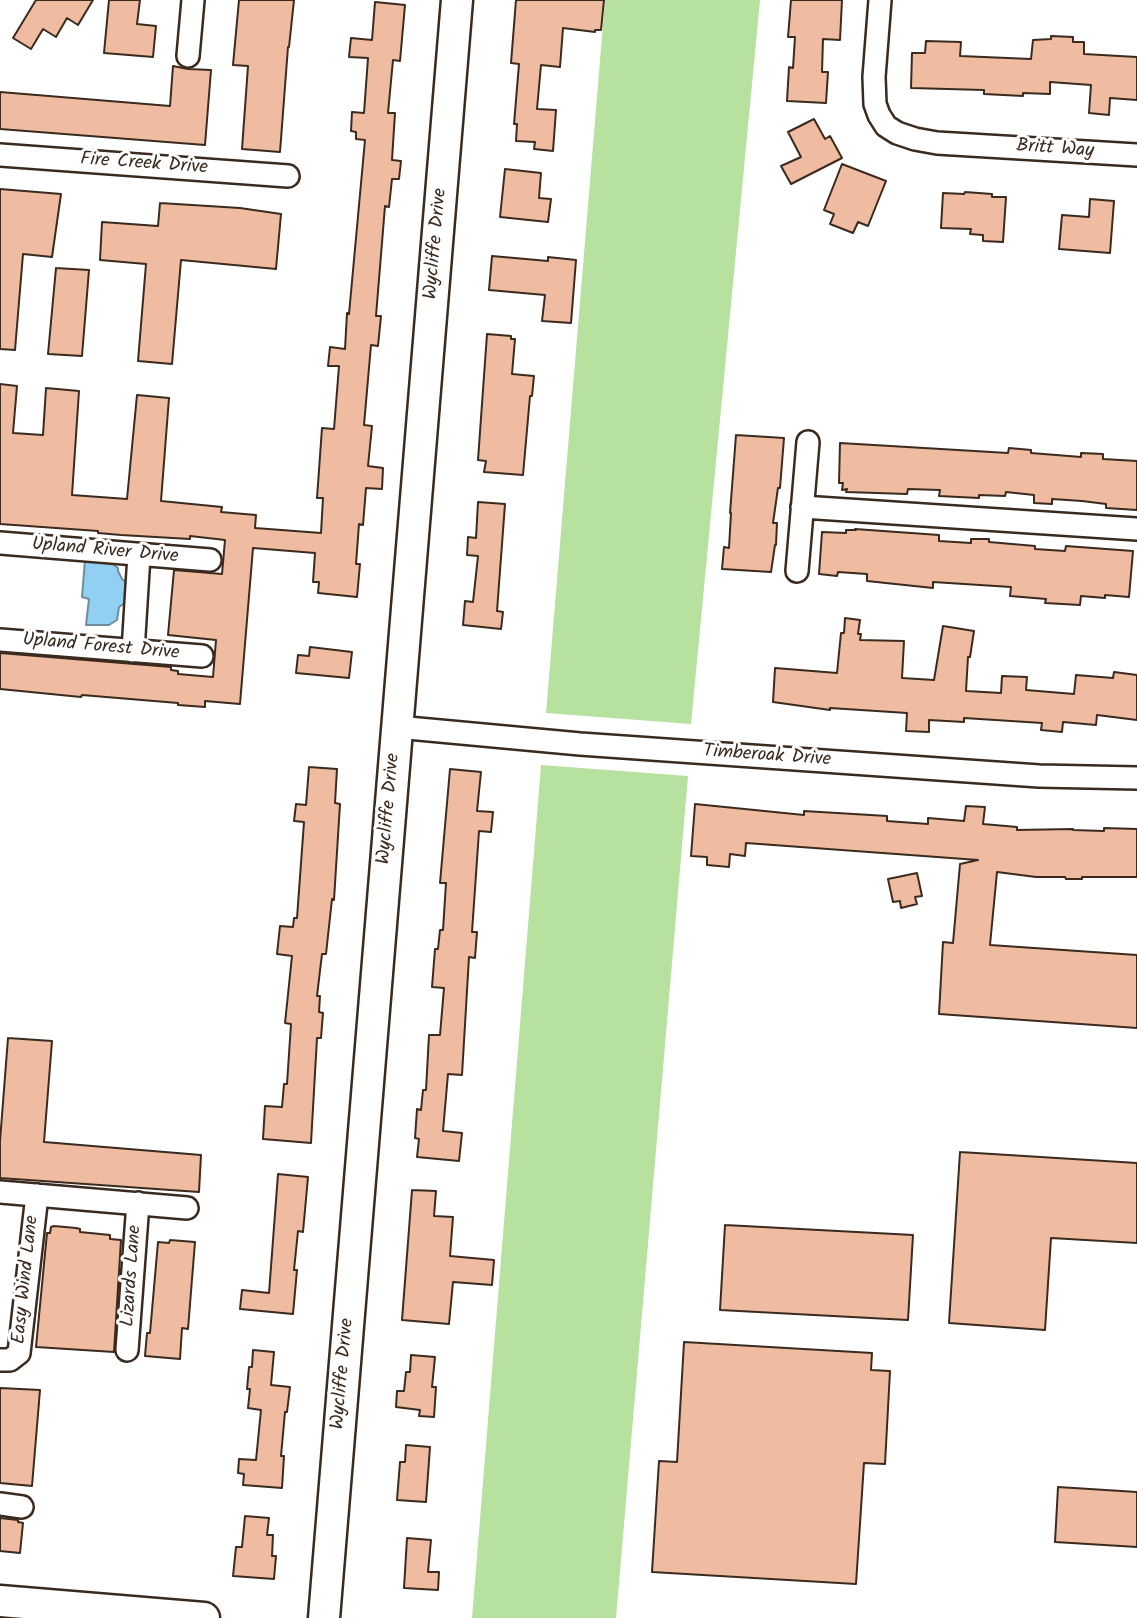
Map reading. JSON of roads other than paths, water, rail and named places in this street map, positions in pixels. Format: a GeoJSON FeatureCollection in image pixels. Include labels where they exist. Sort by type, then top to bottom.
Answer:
{"type":"FeatureCollection","features":[{"type":"Feature","properties":{"kind":"street"},"geometry":{"type":"LineString","coordinates":[[188,56],[193,0]]}},
{"type":"Feature","properties":{"kind":"street","name":"Wycliffe Drive"},"geometry":{"type":"LineString","coordinates":[[324,1618],[457,0]]}},
{"type":"Feature","properties":{"kind":"street","name":"Britt Way"},"geometry":{"type":"LineString","coordinates":[[880,0],[875,104],[886,126],[897,133],[937,143],[1137,155]]}},
{"type":"Feature","properties":{"kind":"street","name":"Fire Creek Drive"},"geometry":{"type":"LineString","coordinates":[[0,155],[288,176]]}},
{"type":"Feature","properties":{"kind":"street"},"geometry":{"type":"LineString","coordinates":[[797,571],[808,442]]}},
{"type":"Feature","properties":{"kind":"street"},"geometry":{"type":"LineString","coordinates":[[802,507],[1137,529]]}},
{"type":"Feature","properties":{"kind":"street","name":"Upland River Drive"},"geometry":{"type":"LineString","coordinates":[[0,543],[210,561]]}},
{"type":"Feature","properties":{"kind":"street"},"geometry":{"type":"LineString","coordinates":[[133,650],[139,555]]}},
{"type":"Feature","properties":{"kind":"street","name":"Upland Forest Drive"},"geometry":{"type":"LineString","coordinates":[[0,640],[202,656]]}},
{"type":"Feature","properties":{"kind":"street","name":"Timberoak Drive"},"geometry":{"type":"LineString","coordinates":[[397,727],[580,744],[1039,776],[1137,778]]}},
{"type":"Feature","properties":{"kind":"street"},"geometry":{"type":"LineString","coordinates":[[0,1192],[187,1208]]}},
{"type":"Feature","properties":{"kind":"street","name":"Easy Wind Lane"},"geometry":{"type":"LineString","coordinates":[[5,1360],[19,1353],[37,1195]]}},
{"type":"Feature","properties":{"kind":"street","name":"Lizards Lane"},"geometry":{"type":"LineString","coordinates":[[127,1350],[138,1203]]}},
{"type":"Feature","properties":{"kind":"street"},"geometry":{"type":"LineString","coordinates":[[0,1504],[22,1507]]}},
{"type":"Feature","properties":{"kind":"street"},"geometry":{"type":"LineString","coordinates":[[0,1601],[204,1618]]}},
{"type":"Feature","properties":{"kind":"water"},"geometry":{"type":"Polygon","coordinates":[[[85,560],[110,562],[118,568],[126,582],[125,603],[119,607],[117,620],[109,625],[86,625],[89,599],[82,597],[85,560]]]}}]}
